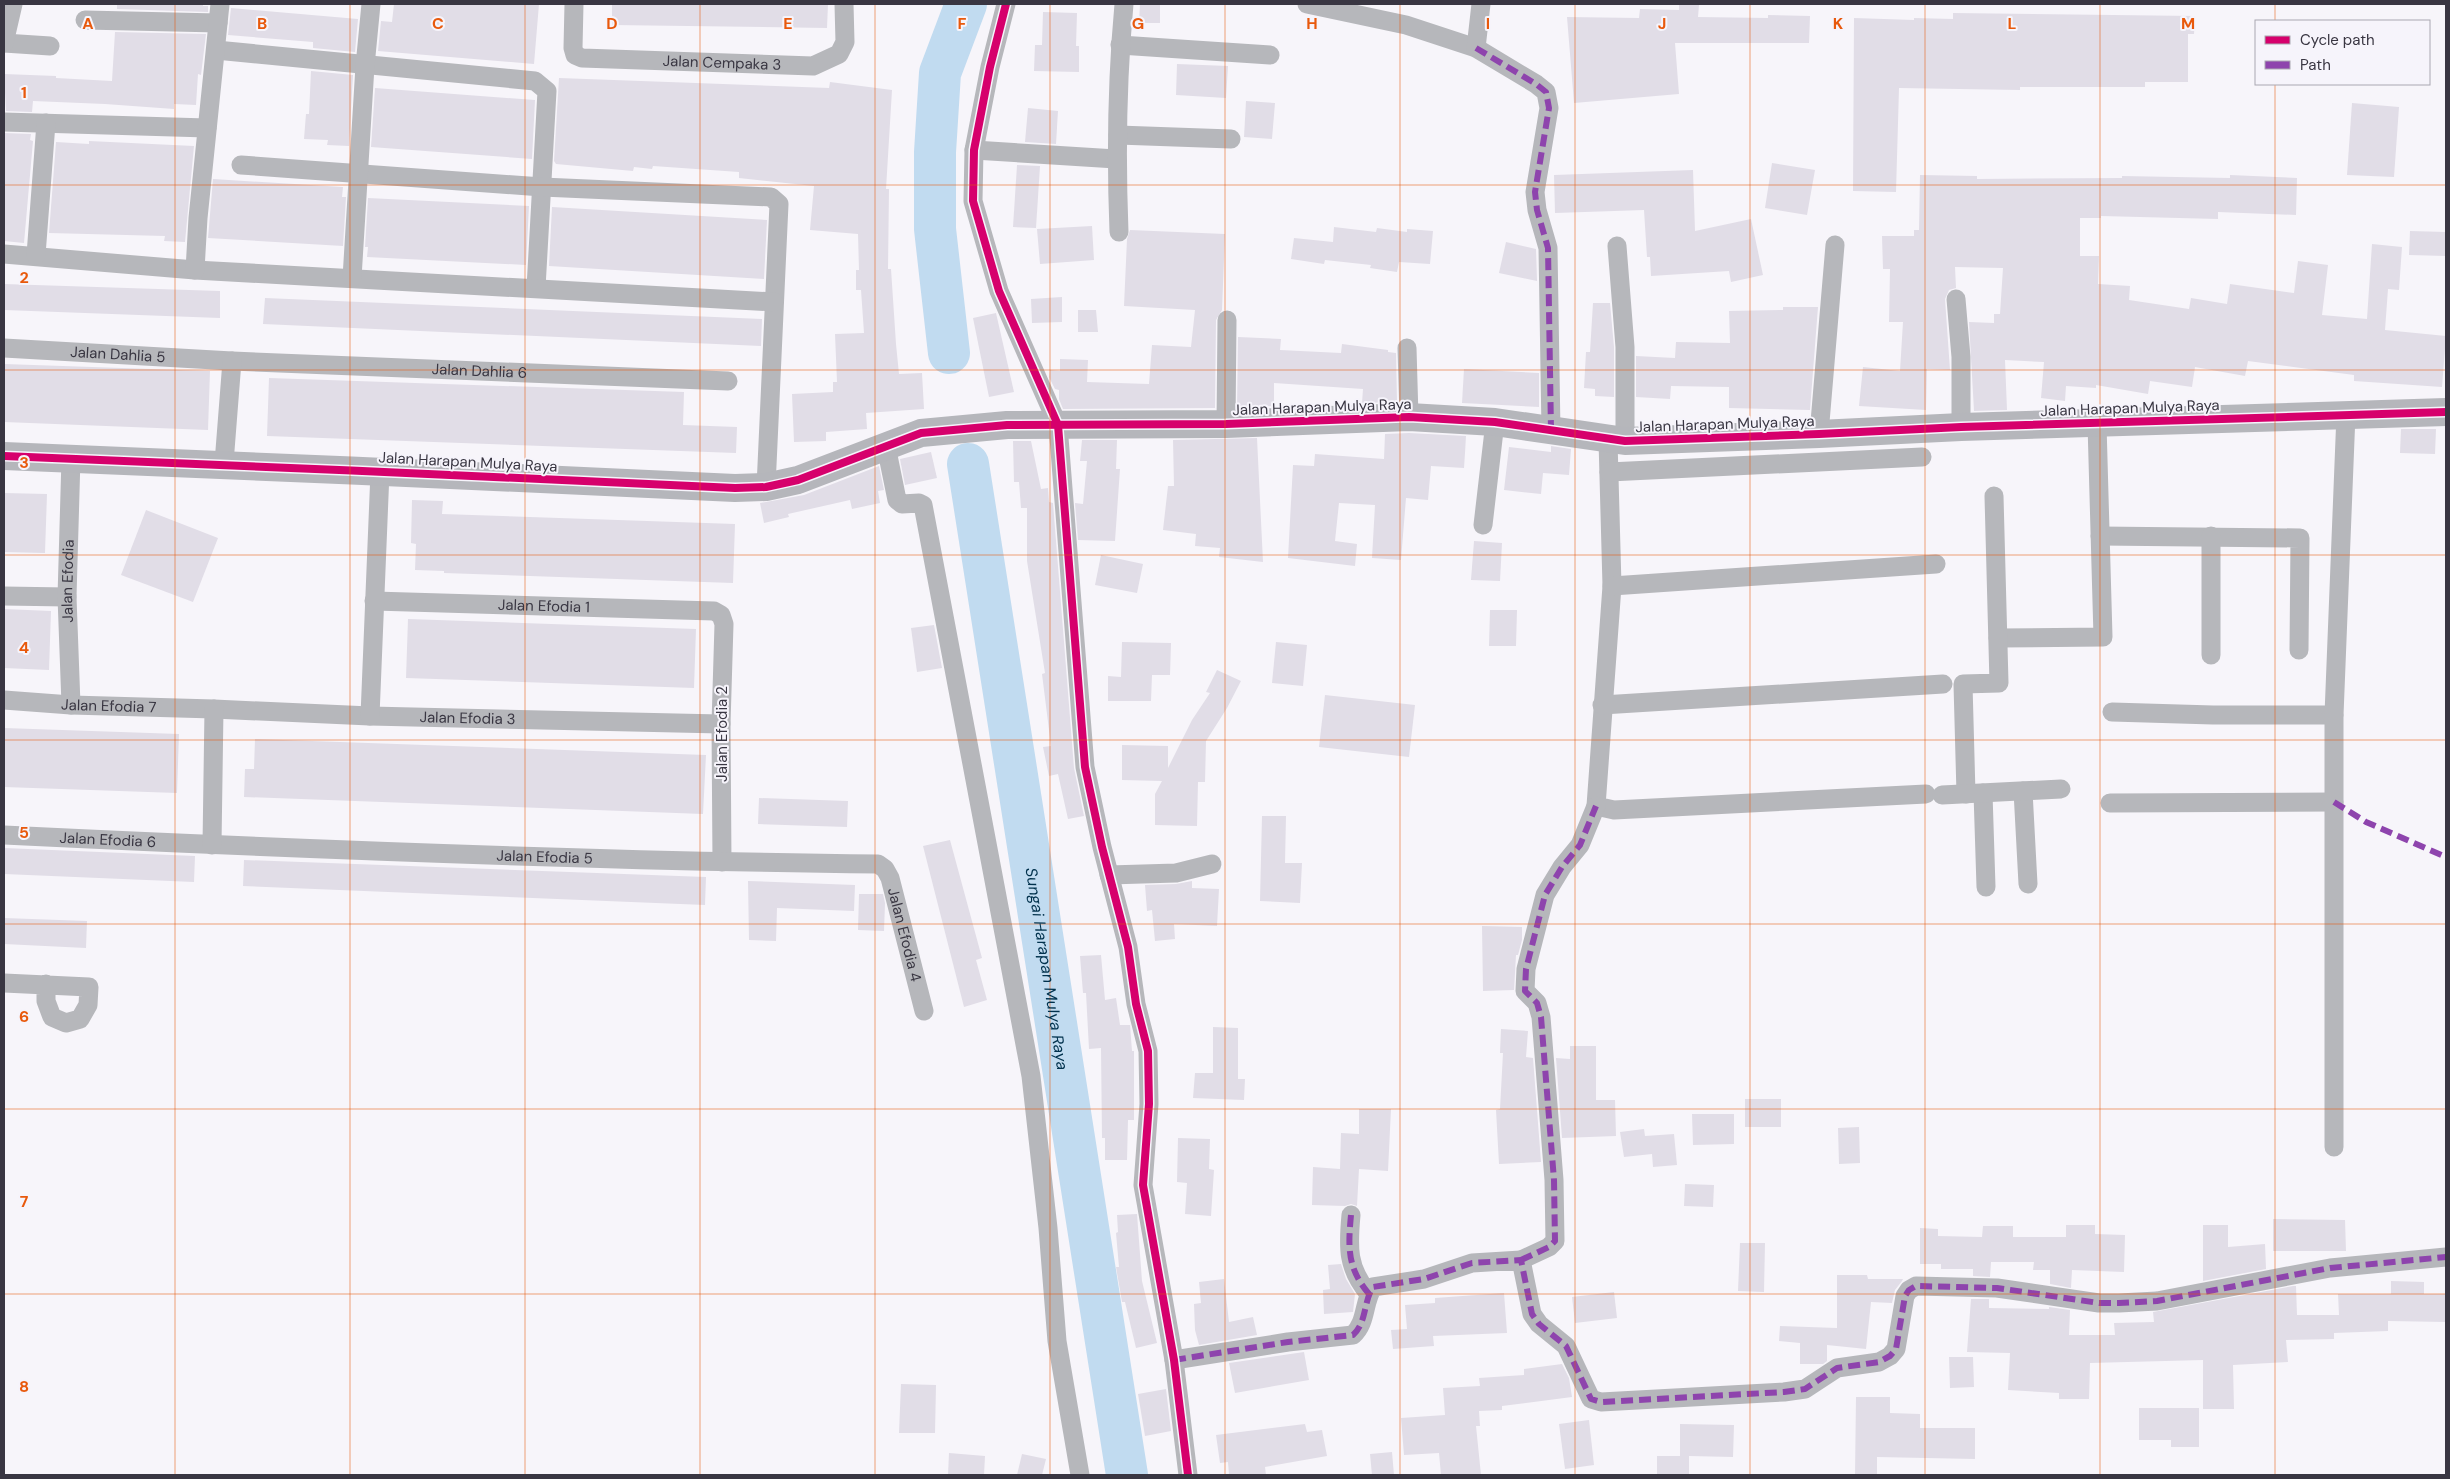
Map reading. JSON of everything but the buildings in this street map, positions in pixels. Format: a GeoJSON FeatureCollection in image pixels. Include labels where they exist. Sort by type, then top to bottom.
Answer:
{"type":"FeatureCollection","features":[{"type":"Feature","properties":{"kind":"street"},"geometry":{"type":"LineString","coordinates":[[13,4],[4,43],[50,46]]}},
{"type":"Feature","properties":{"kind":"street"},"geometry":{"type":"LineString","coordinates":[[195,270],[220,4]]}},
{"type":"Feature","properties":{"kind":"street"},"geometry":{"type":"LineString","coordinates":[[352,278],[360,175],[365,66],[371,4]]}},
{"type":"Feature","properties":{"kind":"street","name":"Jalan Cempaka 3"},"geometry":{"type":"LineString","coordinates":[[574,4],[575,55],[582,58],[813,66],[840,54],[845,42],[844,4]]}},
{"type":"Feature","properties":{"kind":"street"},"geometry":{"type":"LineString","coordinates":[[1006,4],[990,67],[974,150],[973,201],[999,291],[1058,425],[1085,767],[1109,875],[1128,947],[1136,1004],[1148,1051],[1149,1104],[1143,1185],[1174,1360],[1188,1475]]}},
{"type":"Feature","properties":{"kind":"street"},"geometry":{"type":"LineString","coordinates":[[1120,232],[1116,159],[1120,46],[1124,4]]}},
{"type":"Feature","properties":{"kind":"street"},"geometry":{"type":"LineString","coordinates":[[1307,4],[1406,25],[1476,48],[1546,92],[1549,108],[1535,192],[1537,210],[1548,248],[1551,430]]}},
{"type":"Feature","properties":{"kind":"street"},"geometry":{"type":"LineString","coordinates":[[1476,48],[1481,4]]}},
{"type":"Feature","properties":{"kind":"street"},"geometry":{"type":"LineString","coordinates":[[85,20],[218,23]]}},
{"type":"Feature","properties":{"kind":"street"},"geometry":{"type":"LineString","coordinates":[[1120,46],[1270,55]]}},
{"type":"Feature","properties":{"kind":"street"},"geometry":{"type":"LineString","coordinates":[[216,50],[365,66],[535,80],[542,84],[547,91],[536,288]]}},
{"type":"Feature","properties":{"kind":"street"},"geometry":{"type":"LineString","coordinates":[[4,122],[207,128]]}},
{"type":"Feature","properties":{"kind":"street"},"geometry":{"type":"LineString","coordinates":[[36,255],[46,123]]}},
{"type":"Feature","properties":{"kind":"street"},"geometry":{"type":"LineString","coordinates":[[1118,135],[1231,139]]}},
{"type":"Feature","properties":{"kind":"street"},"geometry":{"type":"LineString","coordinates":[[974,150],[1116,159]]}},
{"type":"Feature","properties":{"kind":"street"},"geometry":{"type":"LineString","coordinates":[[241,165],[542,188],[771,197],[780,204],[766,487]]}},
{"type":"Feature","properties":{"kind":"street"},"geometry":{"type":"LineString","coordinates":[[1819,434],[1835,245]]}},
{"type":"Feature","properties":{"kind":"street"},"geometry":{"type":"LineString","coordinates":[[1174,1360],[1288,1342],[1353,1335],[1362,1324],[1369,1294],[1376,1286],[1424,1279],[1472,1263],[1521,1260],[1549,1247],[1555,1241],[1554,1180],[1541,1017],[1537,1003],[1525,991],[1524,977],[1545,895],[1562,866],[1580,845],[1596,806],[1612,586],[1609,472],[1617,440],[1625,347],[1617,246]]}},
{"type":"Feature","properties":{"kind":"street"},"geometry":{"type":"LineString","coordinates":[[4,254],[36,255],[195,270],[774,302]]}},
{"type":"Feature","properties":{"kind":"street"},"geometry":{"type":"LineString","coordinates":[[1956,299],[1960,350],[1961,427]]}},
{"type":"Feature","properties":{"kind":"street"},"geometry":{"type":"LineString","coordinates":[[1226,424],[1228,320]]}},
{"type":"Feature","properties":{"kind":"street","name":"Jalan Dahlia 5"},"geometry":{"type":"LineString","coordinates":[[4,348],[232,361]]}},
{"type":"Feature","properties":{"kind":"street"},"geometry":{"type":"LineString","coordinates":[[1407,348],[1409,417]]}},
{"type":"Feature","properties":{"kind":"street"},"geometry":{"type":"LineString","coordinates":[[224,463],[232,361]]}},
{"type":"Feature","properties":{"kind":"street","name":"Jalan Dahlia 6"},"geometry":{"type":"LineString","coordinates":[[232,361],[728,381]]}},
{"type":"Feature","properties":{"kind":"street","name":"Jalan Harapan Mulya Raya"},"geometry":{"type":"LineString","coordinates":[[4,456],[224,463],[735,488],[766,487],[798,480],[921,433],[1007,425],[1226,424],[1409,417],[1495,422],[1617,440],[2446,412]]}},
{"type":"Feature","properties":{"kind":"street"},"geometry":{"type":"LineString","coordinates":[[2334,1147],[2334,715],[2346,414]]}},
{"type":"Feature","properties":{"kind":"street"},"geometry":{"type":"LineString","coordinates":[[1483,525],[1495,422]]}},
{"type":"Feature","properties":{"kind":"street"},"geometry":{"type":"LineString","coordinates":[[1998,638],[2103,637],[2097,424]]}},
{"type":"Feature","properties":{"kind":"street"},"geometry":{"type":"LineString","coordinates":[[886,446],[897,500],[902,504],[919,503],[923,505],[996,888],[1031,1076],[1048,1228],[1057,1341],[1080,1475]]}},
{"type":"Feature","properties":{"kind":"street"},"geometry":{"type":"LineString","coordinates":[[1609,472],[1922,457]]}},
{"type":"Feature","properties":{"kind":"street","name":"Jalan Efodia"},"geometry":{"type":"LineString","coordinates":[[71,705],[67,598],[72,458]]}},
{"type":"Feature","properties":{"kind":"street"},"geometry":{"type":"LineString","coordinates":[[370,716],[380,472]]}},
{"type":"Feature","properties":{"kind":"street"},"geometry":{"type":"LineString","coordinates":[[1986,887],[1963,684],[1999,683],[1994,496]]}},
{"type":"Feature","properties":{"kind":"street"},"geometry":{"type":"LineString","coordinates":[[2100,536],[2300,538],[2300,650]]}},
{"type":"Feature","properties":{"kind":"street"},"geometry":{"type":"LineString","coordinates":[[2210,655],[2211,536]]}},
{"type":"Feature","properties":{"kind":"street"},"geometry":{"type":"LineString","coordinates":[[1612,586],[1936,564]]}},
{"type":"Feature","properties":{"kind":"street"},"geometry":{"type":"LineString","coordinates":[[4,596],[67,598]]}},
{"type":"Feature","properties":{"kind":"street","name":"Jalan Efodia 1"},"geometry":{"type":"LineString","coordinates":[[374,601],[714,611]]}},
{"type":"Feature","properties":{"kind":"street","name":"Jalan Efodia 2"},"geometry":{"type":"LineString","coordinates":[[714,611],[721,615],[724,624],[721,724],[722,862]]}},
{"type":"Feature","properties":{"kind":"street"},"geometry":{"type":"LineString","coordinates":[[1602,705],[1943,684]]}},
{"type":"Feature","properties":{"kind":"street","name":"Jalan Efodia 7"},"geometry":{"type":"LineString","coordinates":[[4,700],[71,705],[214,708]]}},
{"type":"Feature","properties":{"kind":"street"},"geometry":{"type":"LineString","coordinates":[[212,845],[214,708]]}},
{"type":"Feature","properties":{"kind":"street","name":"Jalan Efodia 3"},"geometry":{"type":"LineString","coordinates":[[214,708],[370,716],[721,724]]}},
{"type":"Feature","properties":{"kind":"street"},"geometry":{"type":"LineString","coordinates":[[2112,712],[2213,715],[2334,715]]}},
{"type":"Feature","properties":{"kind":"street"},"geometry":{"type":"LineString","coordinates":[[1596,806],[1614,810],[2061,789]]}},
{"type":"Feature","properties":{"kind":"street"},"geometry":{"type":"LineString","coordinates":[[2023,791],[2028,884]]}},
{"type":"Feature","properties":{"kind":"street"},"geometry":{"type":"LineString","coordinates":[[2110,803],[2334,802]]}},
{"type":"Feature","properties":{"kind":"street","name":"Jalan Efodia 6"},"geometry":{"type":"LineString","coordinates":[[4,835],[212,845]]}},
{"type":"Feature","properties":{"kind":"street","name":"Jalan Efodia 5"},"geometry":{"type":"LineString","coordinates":[[212,845],[722,862],[878,864]]}},
{"type":"Feature","properties":{"kind":"street","name":"Jalan Efodia 4"},"geometry":{"type":"LineString","coordinates":[[878,864],[885,869],[890,878],[924,1011]]}},
{"type":"Feature","properties":{"kind":"street"},"geometry":{"type":"LineString","coordinates":[[1109,875],[1176,873],[1212,864]]}},
{"type":"Feature","properties":{"kind":"street"},"geometry":{"type":"LineString","coordinates":[[4,984],[46,984]]}},
{"type":"Feature","properties":{"kind":"street"},"geometry":{"type":"LineString","coordinates":[[1351,1215],[1348,1241],[1351,1261],[1356,1279],[1369,1294]]}},
{"type":"Feature","properties":{"kind":"street"},"geometry":{"type":"LineString","coordinates":[[1521,1260],[1532,1314],[1539,1324],[1566,1346],[1591,1399],[1601,1402],[1784,1392],[1805,1389],[1837,1368],[1878,1362],[1890,1356],[1896,1349],[1905,1296],[1909,1290],[1916,1286],[1997,1288],[2099,1302],[2120,1303],[2157,1301],[2330,1268],[2446,1258]]}},
{"type":"Feature","properties":{"kind":"waterway"},"geometry":{"type":"LineString","coordinates":[[949,353],[935,229],[935,152],[940,73],[966,4]]}},
{"type":"Feature","properties":{"kind":"waterway","name":"Sungai Harapan Mulya Raya"},"geometry":{"type":"LineString","coordinates":[[968,464],[1127,1475]]}},
{"type":"Feature","properties":{"kind":"marked path"},"geometry":{"type":"LineString","coordinates":[[1476,48],[1546,92],[1549,108],[1535,192],[1537,210],[1548,248],[1551,431]]}},
{"type":"Feature","properties":{"kind":"marked path"},"geometry":{"type":"LineString","coordinates":[[2334,802],[2366,822],[2446,857]]}},
{"type":"Feature","properties":{"kind":"marked path"},"geometry":{"type":"LineString","coordinates":[[1521,1260],[1549,1247],[1555,1241],[1554,1180],[1541,1017],[1537,1003],[1525,991],[1526,969],[1545,895],[1562,867],[1580,845],[1596,806]]}},
{"type":"Feature","properties":{"kind":"marked path"},"geometry":{"type":"LineString","coordinates":[[1351,1215],[1349,1237],[1353,1266],[1356,1275],[1369,1294]]}},
{"type":"Feature","properties":{"kind":"marked path"},"geometry":{"type":"LineString","coordinates":[[1174,1360],[1288,1342],[1353,1335],[1361,1324],[1373,1287],[1424,1279],[1472,1263],[1521,1260],[1532,1314],[1539,1324],[1566,1346],[1591,1399],[1601,1402],[1784,1392],[1805,1389],[1837,1368],[1879,1362],[1890,1356],[1896,1349],[1905,1296],[1909,1290],[1916,1286],[1997,1288],[2099,1303],[2157,1301],[2330,1268],[2446,1257]]}},
{"type":"Feature","properties":{"kind":"cycle path"},"geometry":{"type":"LineString","coordinates":[[1006,4],[990,67],[974,150],[973,201],[999,291],[1058,425],[1085,767],[1102,847],[1128,947],[1136,1004],[1148,1051],[1149,1104],[1143,1185],[1174,1360],[1188,1475]]}},
{"type":"Feature","properties":{"kind":"cycle path"},"geometry":{"type":"LineString","coordinates":[[4,456],[735,488],[766,487],[798,480],[921,433],[1007,425],[1226,424],[1409,417],[1495,422],[1625,441],[1961,427],[2446,412]]}}]}
